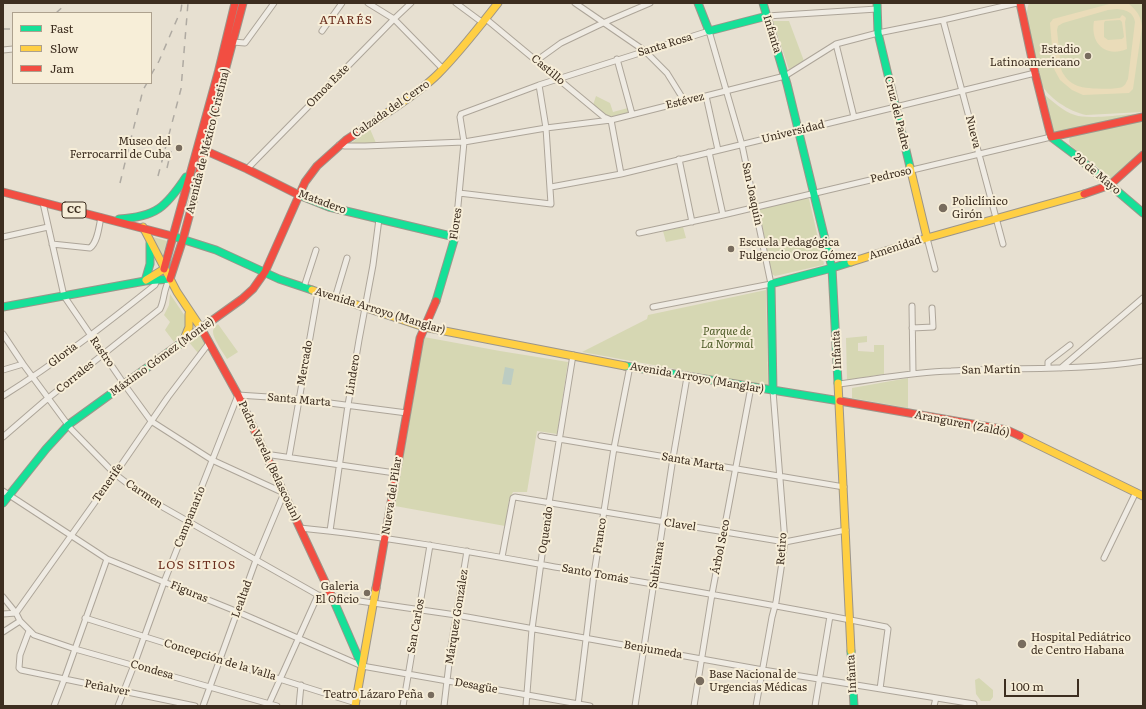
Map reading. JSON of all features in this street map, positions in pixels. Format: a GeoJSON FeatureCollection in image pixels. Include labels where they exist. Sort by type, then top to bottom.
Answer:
{"type":"FeatureCollection","features":[{"type":"Feature","properties":{"kind":"main road","name":"Avenida de México (Cristina)"},"geometry":{"type":"LineString","coordinates":[[164,269],[196,155],[235,3]]}},
{"type":"Feature","properties":{"kind":"main road","name":"Avenida de México (Cristina)"},"geometry":{"type":"LineString","coordinates":[[170,279],[194,198],[204,150],[243,3]]}},
{"type":"Feature","properties":{"kind":"main road","name":"Calzada del Cerro"},"geometry":{"type":"LineString","coordinates":[[299,195],[317,166],[339,145],[412,96],[443,70],[485,21],[498,3]]}},
{"type":"Feature","properties":{"kind":"main road","name":"San Joaquín"},"geometry":{"type":"LineString","coordinates":[[698,3],[709,31]]}},
{"type":"Feature","properties":{"kind":"main road","name":"Infanta"},"geometry":{"type":"LineString","coordinates":[[763,3],[786,76],[832,268],[840,401],[854,706]]}},
{"type":"Feature","properties":{"kind":"main road"},"geometry":{"type":"LineString","coordinates":[[1018,3],[1022,13],[1051,137]]}},
{"type":"Feature","properties":{"kind":"main road"},"geometry":{"type":"LineString","coordinates":[[1022,13],[1024,3]]}},
{"type":"Feature","properties":{"kind":"main road","name":"Cruz del Padre"},"geometry":{"type":"LineString","coordinates":[[877,6],[878,33],[928,238]]}},
{"type":"Feature","properties":{"kind":"main road","name":"Santa Rosa"},"geometry":{"type":"LineString","coordinates":[[709,31],[767,16]]}},
{"type":"Feature","properties":{"kind":"main road","name":"Pedroso"},"geometry":{"type":"LineString","coordinates":[[1051,137],[1070,131],[1143,117]]}},
{"type":"Feature","properties":{"kind":"main road"},"geometry":{"type":"LineString","coordinates":[[1064,146],[1063,138],[1065,134],[1070,131]]}},
{"type":"Feature","properties":{"kind":"main road","name":"20 de Mayo"},"geometry":{"type":"LineString","coordinates":[[1051,137],[1098,174],[1143,213]]}},
{"type":"Feature","properties":{"kind":"main road"},"geometry":{"type":"LineString","coordinates":[[196,155],[204,150]]}},
{"type":"Feature","properties":{"kind":"main road","name":"Matadero"},"geometry":{"type":"LineString","coordinates":[[204,150],[247,169],[299,195],[329,207],[455,236]]}},
{"type":"Feature","properties":{"kind":"main road","name":"Amenidad"},"geometry":{"type":"LineString","coordinates":[[771,284],[832,268],[928,238],[1094,192],[1110,185],[1143,155]]}},
{"type":"Feature","properties":{"kind":"main road"},"geometry":{"type":"LineString","coordinates":[[104,218],[133,218],[149,215],[169,201],[191,169]]}},
{"type":"Feature","properties":{"kind":"main road"},"geometry":{"type":"LineString","coordinates":[[1094,192],[1100,181],[1098,174]]}},
{"type":"Feature","properties":{"kind":"main road"},"geometry":{"type":"LineString","coordinates":[[1094,192],[1108,191],[1124,197]]}},
{"type":"Feature","properties":{"kind":"main road","name":"Avenida Arroyo (Manglar)"},"geometry":{"type":"LineString","coordinates":[[3,192],[183,238],[216,250],[265,272],[304,287],[424,327],[459,335],[687,377],[840,401]]}},
{"type":"Feature","properties":{"kind":"main road","name":"Máximo Gómez (Monte)"},"geometry":{"type":"LineString","coordinates":[[3,504],[46,449],[68,426],[242,299],[257,284],[265,272],[299,195]]}},
{"type":"Feature","properties":{"kind":"main road","name":"Padre Varela (Belascoaín)"},"geometry":{"type":"LineString","coordinates":[[142,227],[189,313],[201,328],[210,343],[238,395],[332,597],[362,666]]}},
{"type":"Feature","properties":{"kind":"main road","name":"Flores"},"geometry":{"type":"LineString","coordinates":[[424,327],[434,308],[455,236]]}},
{"type":"Feature","properties":{"kind":"main road"},"geometry":{"type":"LineString","coordinates":[[145,281],[150,264],[150,242]]}},
{"type":"Feature","properties":{"kind":"main road"},"geometry":{"type":"LineString","coordinates":[[145,281],[164,269]]}},
{"type":"Feature","properties":{"kind":"main road"},"geometry":{"type":"LineString","coordinates":[[3,307],[145,281],[156,282],[170,279]]}},
{"type":"Feature","properties":{"kind":"main road","name":"San Joaquín"},"geometry":{"type":"LineString","coordinates":[[771,284],[773,391]]}},
{"type":"Feature","properties":{"kind":"main road"},"geometry":{"type":"LineString","coordinates":[[182,342],[190,327],[189,313]]}},
{"type":"Feature","properties":{"kind":"main road","name":"Nueva del Pilar"},"geometry":{"type":"LineString","coordinates":[[362,666],[385,539],[395,473],[420,338],[424,327]]}},
{"type":"Feature","properties":{"kind":"main road","name":"Aranguren (Zaldó)"},"geometry":{"type":"LineString","coordinates":[[840,401],[1007,430],[1143,496]]}},
{"type":"Feature","properties":{"kind":"main road"},"geometry":{"type":"LineString","coordinates":[[356,704],[362,666]]}},
{"type":"Feature","properties":{"kind":"street"},"geometry":{"type":"LineString","coordinates":[[233,42],[245,43],[274,3]]}},
{"type":"Feature","properties":{"kind":"street"},"geometry":{"type":"LineString","coordinates":[[322,31],[342,3]]}},
{"type":"Feature","properties":{"kind":"street"},"geometry":{"type":"LineString","coordinates":[[368,3],[394,19],[443,70]]}},
{"type":"Feature","properties":{"kind":"street","name":"Omoa Este"},"geometry":{"type":"LineString","coordinates":[[247,169],[411,3]]}},
{"type":"Feature","properties":{"kind":"street","name":"Castillo"},"geometry":{"type":"LineString","coordinates":[[456,3],[485,21],[604,117],[611,120]]}},
{"type":"Feature","properties":{"kind":"street"},"geometry":{"type":"LineString","coordinates":[[575,3],[645,50],[667,73],[684,102]]}},
{"type":"Feature","properties":{"kind":"street"},"geometry":{"type":"LineString","coordinates":[[536,61],[561,43],[650,3]]}},
{"type":"Feature","properties":{"kind":"street","name":"Estévez"},"geometry":{"type":"LineString","coordinates":[[339,145],[365,146],[464,142],[546,128],[611,120],[786,76],[836,44],[878,33],[1018,3]]}},
{"type":"Feature","properties":{"kind":"street","name":"Santa Rosa"},"geometry":{"type":"LineString","coordinates":[[767,16],[877,6]]}},
{"type":"Feature","properties":{"kind":"street","name":"Nueva"},"geometry":{"type":"LineString","coordinates":[[943,20],[1003,244]]}},
{"type":"Feature","properties":{"kind":"street","name":"Santa Rosa"},"geometry":{"type":"LineString","coordinates":[[460,116],[539,85],[645,50],[709,31]]}},
{"type":"Feature","properties":{"kind":"street","name":"San Joaquín"},"geometry":{"type":"LineString","coordinates":[[709,31],[742,145],[771,284]]}},
{"type":"Feature","properties":{"kind":"street"},"geometry":{"type":"LineString","coordinates":[[836,44],[854,117]]}},
{"type":"Feature","properties":{"kind":"street"},"geometry":{"type":"LineString","coordinates":[[617,59],[632,114]]}},
{"type":"Feature","properties":{"kind":"street","name":"Universidad"},"geometry":{"type":"LineString","coordinates":[[551,187],[621,174],[1035,73]]}},
{"type":"Feature","properties":{"kind":"street"},"geometry":{"type":"LineString","coordinates":[[460,193],[551,204],[546,128],[539,85]]}},
{"type":"Feature","properties":{"kind":"street"},"geometry":{"type":"LineString","coordinates":[[706,96],[718,150]]}},
{"type":"Feature","properties":{"kind":"street","name":"Flores"},"geometry":{"type":"LineString","coordinates":[[455,236],[464,142],[460,116]]}},
{"type":"Feature","properties":{"kind":"street"},"geometry":{"type":"LineString","coordinates":[[611,120],[621,174]]}},
{"type":"Feature","properties":{"kind":"street","name":"Pedroso"},"geometry":{"type":"LineString","coordinates":[[639,233],[723,215],[1051,137]]}},
{"type":"Feature","properties":{"kind":"street"},"geometry":{"type":"LineString","coordinates":[[709,152],[723,215]]}},
{"type":"Feature","properties":{"kind":"street"},"geometry":{"type":"LineString","coordinates":[[679,159],[692,222]]}},
{"type":"Feature","properties":{"kind":"street","name":"Rastro"},"geometry":{"type":"LineString","coordinates":[[43,203],[64,296],[151,421],[212,460],[284,493]]}},
{"type":"Feature","properties":{"kind":"street"},"geometry":{"type":"LineString","coordinates":[[52,244],[90,248],[94,246],[104,218]]}},
{"type":"Feature","properties":{"kind":"street","name":"Lindero"},"geometry":{"type":"LineString","coordinates":[[330,531],[358,340],[373,265],[379,219]]}},
{"type":"Feature","properties":{"kind":"street"},"geometry":{"type":"LineString","coordinates":[[3,236],[48,227]]}},
{"type":"Feature","properties":{"kind":"street","name":"Cruz del Padre"},"geometry":{"type":"LineString","coordinates":[[928,238],[935,270]]}},
{"type":"Feature","properties":{"kind":"street"},"geometry":{"type":"LineString","coordinates":[[304,287],[316,250]]}},
{"type":"Feature","properties":{"kind":"street"},"geometry":{"type":"LineString","coordinates":[[335,298],[347,258]]}},
{"type":"Feature","properties":{"kind":"street","name":"Corrales"},"geometry":{"type":"LineString","coordinates":[[3,437],[47,399],[160,309],[163,303],[164,291],[170,279]]}},
{"type":"Feature","properties":{"kind":"street"},"geometry":{"type":"LineString","coordinates":[[156,282],[162,286],[164,291]]}},
{"type":"Feature","properties":{"kind":"street","name":"Gloria"},"geometry":{"type":"LineString","coordinates":[[3,396],[33,377],[156,282]]}},
{"type":"Feature","properties":{"kind":"street","name":"Amenidad"},"geometry":{"type":"LineString","coordinates":[[653,307],[771,284]]}},
{"type":"Feature","properties":{"kind":"street","name":"Mercado"},"geometry":{"type":"LineString","coordinates":[[289,457],[318,292]]}},
{"type":"Feature","properties":{"kind":"street"},"geometry":{"type":"LineString","coordinates":[[1061,368],[1143,298]]}},
{"type":"Feature","properties":{"kind":"street"},"geometry":{"type":"LineString","coordinates":[[912,306],[914,373]]}},
{"type":"Feature","properties":{"kind":"street"},"geometry":{"type":"LineString","coordinates":[[912,328],[934,327],[932,308]]}},
{"type":"Feature","properties":{"kind":"street","name":"Carmen"},"geometry":{"type":"LineString","coordinates":[[3,334],[47,399],[68,426],[115,474],[145,497],[256,560],[318,595],[332,597]]}},
{"type":"Feature","properties":{"kind":"street","name":"Tenerife"},"geometry":{"type":"LineString","coordinates":[[16,613],[168,397],[210,343]]}},
{"type":"Feature","properties":{"kind":"street"},"geometry":{"type":"LineString","coordinates":[[1048,368],[1048,362],[1070,345]]}},
{"type":"Feature","properties":{"kind":"street","name":"Oquendo"},"geometry":{"type":"LineString","coordinates":[[526,706],[532,629],[549,503],[573,355]]}},
{"type":"Feature","properties":{"kind":"street","name":"San Martín"},"geometry":{"type":"LineString","coordinates":[[839,384],[914,373],[953,370],[1088,367],[1143,361]]}},
{"type":"Feature","properties":{"kind":"street"},"geometry":{"type":"LineString","coordinates":[[3,370],[23,364]]}},
{"type":"Feature","properties":{"kind":"street","name":"Franco"},"geometry":{"type":"LineString","coordinates":[[578,705],[594,574],[614,448],[630,366]]}},
{"type":"Feature","properties":{"kind":"street","name":"Subirana"},"geometry":{"type":"LineString","coordinates":[[635,706],[687,377]]}},
{"type":"Feature","properties":{"kind":"street","name":"Árbol Seco"},"geometry":{"type":"LineString","coordinates":[[694,706],[712,594],[751,388]]}},
{"type":"Feature","properties":{"kind":"street","name":"Retiro"},"geometry":{"type":"LineString","coordinates":[[756,706],[775,606],[785,542],[773,391]]}},
{"type":"Feature","properties":{"kind":"street","name":"Santa Marta"},"geometry":{"type":"LineString","coordinates":[[238,395],[299,399],[407,413]]}},
{"type":"Feature","properties":{"kind":"street","name":"Campanario"},"geometry":{"type":"LineString","coordinates":[[118,706],[164,582],[238,395]]}},
{"type":"Feature","properties":{"kind":"street","name":"Santa Marta"},"geometry":{"type":"LineString","coordinates":[[541,436],[844,487]]}},
{"type":"Feature","properties":{"kind":"street"},"geometry":{"type":"LineString","coordinates":[[265,454],[395,473]]}},
{"type":"Feature","properties":{"kind":"street","name":"Figuras"},"geometry":{"type":"LineString","coordinates":[[3,491],[107,559],[238,612],[362,666]]}},
{"type":"Feature","properties":{"kind":"street"},"geometry":{"type":"LineString","coordinates":[[1104,558],[1136,492]]}},
{"type":"Feature","properties":{"kind":"street","name":"Lealtad"},"geometry":{"type":"LineString","coordinates":[[203,706],[256,560],[284,493]]}},
{"type":"Feature","properties":{"kind":"street","name":"Clavel"},"geometry":{"type":"LineString","coordinates":[[502,557],[514,497],[785,542],[846,530]]}},
{"type":"Feature","properties":{"kind":"street","name":"Santo Tomás"},"geometry":{"type":"LineString","coordinates":[[300,528],[467,551],[594,574],[654,583],[888,627],[880,689]]}},
{"type":"Feature","properties":{"kind":"street","name":"San Carlos"},"geometry":{"type":"LineString","coordinates":[[403,706],[430,545]]}},
{"type":"Feature","properties":{"kind":"street","name":"Márquez González"},"geometry":{"type":"LineString","coordinates":[[444,706],[446,681],[467,551]]}},
{"type":"Feature","properties":{"kind":"street"},"geometry":{"type":"LineString","coordinates":[[54,706],[107,559]]}},
{"type":"Feature","properties":{"kind":"street"},"geometry":{"type":"LineString","coordinates":[[269,705],[318,595]]}},
{"type":"Feature","properties":{"kind":"street","name":"Condesa"},"geometry":{"type":"LineString","coordinates":[[3,597],[16,613],[20,621],[34,635],[75,649],[269,705],[277,706]]}},
{"type":"Feature","properties":{"kind":"street","name":"Benjumeda"},"geometry":{"type":"LineString","coordinates":[[332,597],[456,615],[763,670],[974,704]]}},
{"type":"Feature","properties":{"kind":"street"},"geometry":{"type":"LineString","coordinates":[[3,614],[16,613]]}},
{"type":"Feature","properties":{"kind":"street"},"geometry":{"type":"LineString","coordinates":[[815,706],[830,616]]}},
{"type":"Feature","properties":{"kind":"street","name":"Concepción de la Valla"},"geometry":{"type":"LineString","coordinates":[[85,618],[301,685],[356,704]]}},
{"type":"Feature","properties":{"kind":"street"},"geometry":{"type":"LineString","coordinates":[[3,632],[20,621]]}},
{"type":"Feature","properties":{"kind":"street","name":"Peñalver"},"geometry":{"type":"LineString","coordinates":[[29,630],[20,655],[19,669],[64,680],[195,706]]}},
{"type":"Feature","properties":{"kind":"street","name":"Desagüe"},"geometry":{"type":"LineString","coordinates":[[362,666],[590,706]]}},
{"type":"Feature","properties":{"kind":"street"},"geometry":{"type":"LineString","coordinates":[[299,706],[301,685]]}},
{"type":"Feature","properties":{"kind":"street"},"geometry":{"type":"LineString","coordinates":[[934,706],[936,698]]}},
{"type":"Feature","properties":{"kind":"green space","name":"Estadio Latinoamericano"},"geometry":{"type":"Polygon","coordinates":[[[1029,3],[1143,3],[1143,112],[1086,115],[1073,111],[1059,103],[1047,93],[1037,72],[1027,22],[1029,3]]]}},
{"type":"Feature","properties":{"kind":"green space"},"geometry":{"type":"Polygon","coordinates":[[[773,21],[789,21],[804,61],[789,70],[773,21]]]}},
{"type":"Feature","properties":{"kind":"green space"},"geometry":{"type":"Polygon","coordinates":[[[1042,93],[1066,111],[1081,116],[1098,117],[1143,113],[1143,116],[1054,132],[1051,129],[1042,93]]]}},
{"type":"Feature","properties":{"kind":"green space"},"geometry":{"type":"Polygon","coordinates":[[[596,96],[610,103],[613,112],[628,108],[629,113],[608,117],[593,105],[596,96]]]}},
{"type":"Feature","properties":{"kind":"green space"},"geometry":{"type":"Polygon","coordinates":[[[1143,120],[1143,150],[1112,179],[1070,145],[1070,136],[1143,120]]]}},
{"type":"Feature","properties":{"kind":"green space"},"geometry":{"type":"Polygon","coordinates":[[[370,129],[376,143],[350,144],[370,129]]]}},
{"type":"Feature","properties":{"kind":"green space"},"geometry":{"type":"Polygon","coordinates":[[[805,197],[809,199],[824,264],[775,276],[772,274],[759,210],[805,197]]]}},
{"type":"Feature","properties":{"kind":"green space"},"geometry":{"type":"Polygon","coordinates":[[[683,227],[686,238],[666,242],[663,231],[683,227]]]}},
{"type":"Feature","properties":{"kind":"green space"},"geometry":{"type":"Polygon","coordinates":[[[153,237],[167,241],[162,257],[153,237]]]}},
{"type":"Feature","properties":{"kind":"green space","name":"Parque de La Normal"},"geometry":{"type":"Polygon","coordinates":[[[766,290],[768,386],[582,352],[647,319],[648,315],[766,290]]]}},
{"type":"Feature","properties":{"kind":"green space"},"geometry":{"type":"Polygon","coordinates":[[[170,294],[187,319],[185,329],[174,342],[165,330],[170,322],[164,315],[169,305],[170,294]]]}},
{"type":"Feature","properties":{"kind":"green space"},"geometry":{"type":"Polygon","coordinates":[[[218,324],[238,352],[227,359],[218,346],[213,335],[214,329],[218,324]]]}},
{"type":"Feature","properties":{"kind":"green space"},"geometry":{"type":"Polygon","coordinates":[[[194,335],[201,335],[206,343],[198,353],[188,341],[194,335]]]}},
{"type":"Feature","properties":{"kind":"green space"},"geometry":{"type":"Polygon","coordinates":[[[867,336],[867,342],[858,343],[858,351],[874,352],[874,345],[884,345],[884,374],[847,380],[846,338],[867,336]]]}},
{"type":"Feature","properties":{"kind":"green space"},"geometry":{"type":"Polygon","coordinates":[[[424,337],[568,362],[557,434],[537,431],[527,492],[513,492],[509,500],[505,526],[395,506],[424,337]]]}},
{"type":"Feature","properties":{"kind":"green space"},"geometry":{"type":"Polygon","coordinates":[[[908,378],[908,408],[852,398],[852,388],[908,378]]]}},
{"type":"Feature","properties":{"kind":"green space"},"geometry":{"type":"Polygon","coordinates":[[[979,678],[993,690],[993,697],[990,701],[981,701],[976,694],[975,680],[979,678]]]}},
{"type":"Feature","properties":{"kind":"sand"},"geometry":{"type":"Polygon","coordinates":[[[1113,3],[1129,4],[1138,14],[1142,27],[1133,89],[1129,93],[1083,95],[1072,90],[1060,80],[1054,69],[1050,23],[1053,19],[1113,3]],[[1117,9],[1108,10],[1063,23],[1058,26],[1057,30],[1061,69],[1072,83],[1082,87],[1101,89],[1119,88],[1125,84],[1128,79],[1135,22],[1133,16],[1127,11],[1117,9]]]}},
{"type":"Feature","properties":{"kind":"sand"},"geometry":{"type":"Polygon","coordinates":[[[1122,15],[1126,18],[1127,49],[1112,52],[1106,50],[1101,47],[1094,36],[1094,21],[1120,18],[1122,15]],[[1120,20],[1105,21],[1104,37],[1108,40],[1122,39],[1124,37],[1122,22],[1120,20]]]}},
{"type":"Feature","properties":{"kind":"shaded area"},"geometry":{"type":"Polygon","coordinates":[[[505,367],[514,369],[511,385],[502,384],[505,367]]]}},
{"type":"Feature","properties":{"kind":"railway"},"geometry":{"type":"LineString","coordinates":[[57,12],[67,3]]}},
{"type":"Feature","properties":{"kind":"railway"},"geometry":{"type":"LineString","coordinates":[[152,73],[159,61],[181,10],[182,3]]}},
{"type":"Feature","properties":{"kind":"railway"},"geometry":{"type":"LineString","coordinates":[[158,176],[181,89],[188,3]]}},
{"type":"Feature","properties":{"kind":"railway"},"geometry":{"type":"LineString","coordinates":[[3,29],[12,29]]}},
{"type":"Feature","properties":{"kind":"railway"},"geometry":{"type":"LineString","coordinates":[[120,183],[143,90],[146,84]]}},
{"type":"Feature","properties":{"kind":"railway"},"geometry":{"type":"LineString","coordinates":[[167,168],[171,151]]}},
{"type":"Feature","properties":{"kind":"traffic: fast"},"geometry":{"type":"LineString","coordinates":[[698,3],[709,31],[767,16]]}},
{"type":"Feature","properties":{"kind":"traffic: fast"},"geometry":{"type":"LineString","coordinates":[[763,3],[787,84],[832,268],[851,262]]}},
{"type":"Feature","properties":{"kind":"traffic: fast"},"geometry":{"type":"LineString","coordinates":[[877,3],[878,33],[910,167]]}},
{"type":"Feature","properties":{"kind":"traffic: fast"},"geometry":{"type":"LineString","coordinates":[[1051,137],[1075,155],[1143,213]]}},
{"type":"Feature","properties":{"kind":"traffic: fast"},"geometry":{"type":"LineString","coordinates":[[119,219],[142,216],[159,208],[166,203],[186,177]]}},
{"type":"Feature","properties":{"kind":"traffic: fast"},"geometry":{"type":"LineString","coordinates":[[299,195],[329,207],[455,237],[436,301]]}},
{"type":"Feature","properties":{"kind":"traffic: fast"},"geometry":{"type":"LineString","coordinates":[[172,236],[216,250],[279,279],[312,290]]}},
{"type":"Feature","properties":{"kind":"traffic: fast"},"geometry":{"type":"LineString","coordinates":[[145,281],[150,264],[150,243]]}},
{"type":"Feature","properties":{"kind":"traffic: fast"},"geometry":{"type":"LineString","coordinates":[[773,391],[771,284],[832,268],[838,383]]}},
{"type":"Feature","properties":{"kind":"traffic: fast"},"geometry":{"type":"LineString","coordinates":[[3,307],[145,281],[170,279]]}},
{"type":"Feature","properties":{"kind":"traffic: fast"},"geometry":{"type":"LineString","coordinates":[[3,503],[46,449],[68,425],[210,322]]}},
{"type":"Feature","properties":{"kind":"traffic: fast"},"geometry":{"type":"LineString","coordinates":[[625,366],[840,401]]}},
{"type":"Feature","properties":{"kind":"traffic: fast"},"geometry":{"type":"LineString","coordinates":[[333,599],[362,666]]}},
{"type":"Feature","properties":{"kind":"traffic: fast"},"geometry":{"type":"LineString","coordinates":[[851,651],[854,706]]}},
{"type":"Feature","properties":{"kind":"traffic: slow"},"geometry":{"type":"LineString","coordinates":[[381,117],[418,91],[438,74],[462,48],[498,3]]}},
{"type":"Feature","properties":{"kind":"traffic: slow"},"geometry":{"type":"LineString","coordinates":[[910,167],[927,238]]}},
{"type":"Feature","properties":{"kind":"traffic: slow"},"geometry":{"type":"LineString","coordinates":[[851,262],[927,238],[1084,194]]}},
{"type":"Feature","properties":{"kind":"traffic: slow"},"geometry":{"type":"LineString","coordinates":[[143,227],[177,292],[201,328]]}},
{"type":"Feature","properties":{"kind":"traffic: slow"},"geometry":{"type":"LineString","coordinates":[[146,280],[164,269]]}},
{"type":"Feature","properties":{"kind":"traffic: slow"},"geometry":{"type":"LineString","coordinates":[[312,290],[424,327],[625,366]]}},
{"type":"Feature","properties":{"kind":"traffic: slow"},"geometry":{"type":"LineString","coordinates":[[184,339],[189,327],[189,314]]}},
{"type":"Feature","properties":{"kind":"traffic: slow"},"geometry":{"type":"LineString","coordinates":[[838,383],[851,651]]}},
{"type":"Feature","properties":{"kind":"traffic: slow"},"geometry":{"type":"LineString","coordinates":[[1020,436],[1143,496]]}},
{"type":"Feature","properties":{"kind":"traffic: slow"},"geometry":{"type":"LineString","coordinates":[[355,706],[376,588]]}},
{"type":"Feature","properties":{"kind":"traffic: jam"},"geometry":{"type":"LineString","coordinates":[[164,269],[218,73],[235,3]]}},
{"type":"Feature","properties":{"kind":"traffic: jam"},"geometry":{"type":"LineString","coordinates":[[170,279],[194,198],[204,150],[243,3]]}},
{"type":"Feature","properties":{"kind":"traffic: jam"},"geometry":{"type":"LineString","coordinates":[[1020,3],[1051,137]]}},
{"type":"Feature","properties":{"kind":"traffic: jam"},"geometry":{"type":"LineString","coordinates":[[210,322],[242,299],[253,289],[265,272],[305,182],[317,166],[346,140],[381,117]]}},
{"type":"Feature","properties":{"kind":"traffic: jam"},"geometry":{"type":"LineString","coordinates":[[1051,137],[1143,117]]}},
{"type":"Feature","properties":{"kind":"traffic: jam"},"geometry":{"type":"LineString","coordinates":[[200,152],[204,150],[247,169],[299,195]]}},
{"type":"Feature","properties":{"kind":"traffic: jam"},"geometry":{"type":"LineString","coordinates":[[1084,194],[1110,185],[1143,155]]}},
{"type":"Feature","properties":{"kind":"traffic: jam"},"geometry":{"type":"LineString","coordinates":[[3,192],[172,236]]}},
{"type":"Feature","properties":{"kind":"traffic: jam"},"geometry":{"type":"LineString","coordinates":[[376,588],[420,338],[436,301]]}},
{"type":"Feature","properties":{"kind":"traffic: jam"},"geometry":{"type":"LineString","coordinates":[[201,328],[238,395],[333,599]]}},
{"type":"Feature","properties":{"kind":"traffic: jam"},"geometry":{"type":"LineString","coordinates":[[840,401],[1007,430],[1020,436]]}},
{"type":"Feature","properties":{"kind":"place","name":"Estadio Latinoamericano"},"geometry":{"type":"Point","coordinates":[1088,56]}},
{"type":"Feature","properties":{"kind":"place","name":"Museo del Ferrocarril de Cuba"},"geometry":{"type":"Point","coordinates":[179,148]}},
{"type":"Feature","properties":{"kind":"place","name":"Policlínico Girón"},"geometry":{"type":"Point","coordinates":[943,208]}},
{"type":"Feature","properties":{"kind":"place","name":"Escuela Pedagógica Fulgencio Oroz Gómez"},"geometry":{"type":"Point","coordinates":[731,249]}},
{"type":"Feature","properties":{"kind":"place","name":"Galeria El Oficio"},"geometry":{"type":"Point","coordinates":[367,593]}},
{"type":"Feature","properties":{"kind":"place","name":"Hospital Pediátrico de Centro Habana"},"geometry":{"type":"Point","coordinates":[1022,644]}},
{"type":"Feature","properties":{"kind":"place","name":"Base Nacional de Urgencias Médicas"},"geometry":{"type":"Point","coordinates":[700,681]}},
{"type":"Feature","properties":{"kind":"place","name":"Teatro Lázaro Peña"},"geometry":{"type":"Point","coordinates":[431,695]}},
{"type":"Feature","properties":{"kind":"district","name":"ATARÉS"},"geometry":{"type":"Point","coordinates":[346,20]}},
{"type":"Feature","properties":{"kind":"district","name":"LOS SITIOS"},"geometry":{"type":"Point","coordinates":[197,565]}}]}
